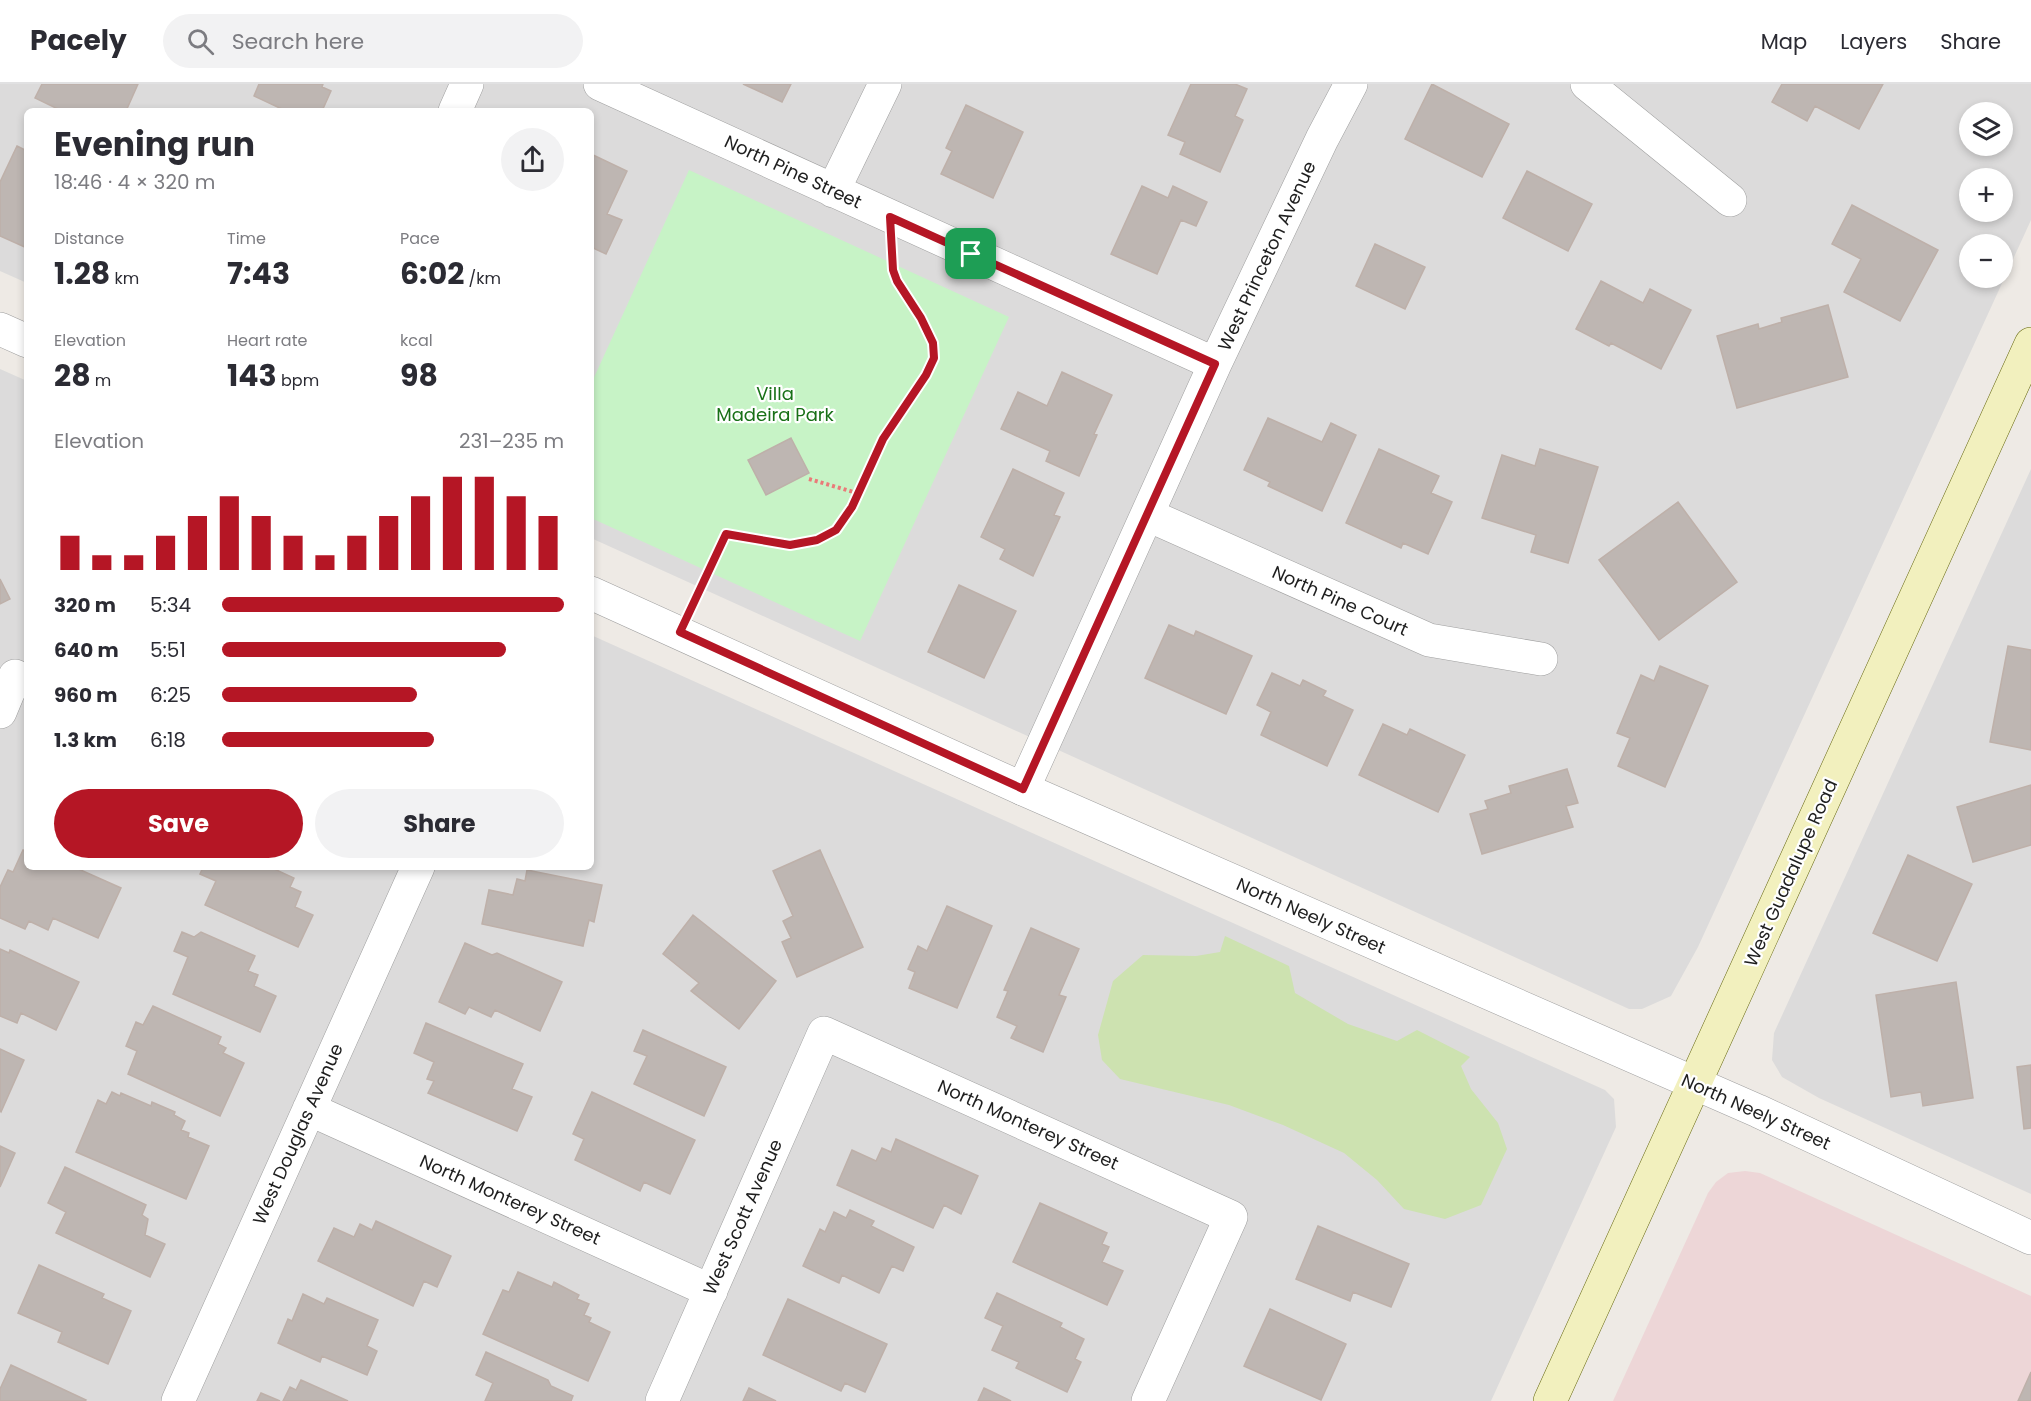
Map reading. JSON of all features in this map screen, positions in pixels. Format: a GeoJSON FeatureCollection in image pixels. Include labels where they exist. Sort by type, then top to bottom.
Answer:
{"type":"FeatureCollection","features":[{"type":"Feature","properties":{"kind":"main road","name":"West Guadalupe Road"},"geometry":{"type":"LineString","coordinates":[[1550,1401],[2031,344]]}},
{"type":"Feature","properties":{"kind":"street"},"geometry":{"type":"LineString","coordinates":[[456,108],[467,84]]}},
{"type":"Feature","properties":{"kind":"street","name":"North Pine Street"},"geometry":{"type":"LineString","coordinates":[[600,84],[1215,364]]}},
{"type":"Feature","properties":{"kind":"street"},"geometry":{"type":"LineString","coordinates":[[833,191],[885,84]]}},
{"type":"Feature","properties":{"kind":"street","name":"West Princeton Avenue"},"geometry":{"type":"LineString","coordinates":[[1023,789],[1215,364],[1322,139],[1351,84]]}},
{"type":"Feature","properties":{"kind":"street"},"geometry":{"type":"LineString","coordinates":[[1587,84],[1730,200]]}},
{"type":"Feature","properties":{"kind":"street"},"geometry":{"type":"LineString","coordinates":[[0,329],[24,340]]}},
{"type":"Feature","properties":{"kind":"street","name":"North Pine Court"},"geometry":{"type":"LineString","coordinates":[[1148,515],[1429,640],[1541,659]]}},
{"type":"Feature","properties":{"kind":"street","name":"North Neely Street"},"geometry":{"type":"LineString","coordinates":[[594,594],[1023,789],[1758,1111],[2031,1238]]}},
{"type":"Feature","properties":{"kind":"street"},"geometry":{"type":"LineString","coordinates":[[0,712],[21,679]]}},
{"type":"Feature","properties":{"kind":"street","name":"West Douglas Avenue"},"geometry":{"type":"LineString","coordinates":[[178,1401],[417,870]]}},
{"type":"Feature","properties":{"kind":"street","name":"North Monterey Street"},"geometry":{"type":"LineString","coordinates":[[824,1033],[1231,1217],[1148,1401]]}},
{"type":"Feature","properties":{"kind":"street","name":"West Scott Avenue"},"geometry":{"type":"LineString","coordinates":[[662,1401],[824,1033]]}},
{"type":"Feature","properties":{"kind":"street","name":"North Monterey Street"},"geometry":{"type":"LineString","coordinates":[[309,1109],[711,1291]]}},
{"type":"Feature","properties":{"kind":"path"},"geometry":{"type":"LineString","coordinates":[[680,632],[726,534],[790,545],[817,540],[836,530],[852,507],[883,439],[926,375],[934,358],[933,343],[893,270],[890,217]]}},
{"type":"Feature","properties":{"kind":"path"},"geometry":{"type":"LineString","coordinates":[[809,479],[857,493]]}},
{"type":"Feature","properties":{"kind":"shaded area"},"geometry":{"type":"Polygon","coordinates":[[[0,84],[2031,84],[2031,220],[2013,259],[2013,234],[1959,234],[1959,288],[2000,288],[1698,947],[1671,996],[1642,1009],[1629,1009],[594,539],[594,108],[24,108],[24,282],[0,271],[0,84]]]}},
{"type":"Feature","properties":{"kind":"shaded area"},"geometry":{"type":"Polygon","coordinates":[[[0,369],[24,380],[24,870],[594,870],[594,636],[1605,1090],[1614,1099],[1616,1127],[1491,1401],[0,1401],[0,369]]]}},
{"type":"Feature","properties":{"kind":"shaded area"},"geometry":{"type":"Polygon","coordinates":[[[2031,469],[2031,1194],[1819,1098],[1782,1077],[1772,1060],[1774,1033],[2031,469]]]}},
{"type":"Feature","properties":{"kind":"shaded area"},"geometry":{"type":"Polygon","coordinates":[[[1745,1171],[1760,1173],[2031,1296],[2031,1401],[1613,1401],[1708,1193],[1716,1182],[1728,1173],[1745,1171]]]}},
{"type":"Feature","properties":{"kind":"green space","name":"Villa Madeira Park"},"geometry":{"type":"Polygon","coordinates":[[[689,170],[1009,317],[860,641],[594,519],[594,377],[689,170]]]}},
{"type":"Feature","properties":{"kind":"green space"},"geometry":{"type":"Polygon","coordinates":[[[1225,936],[1289,966],[1295,993],[1348,1024],[1397,1041],[1417,1030],[1470,1057],[1461,1066],[1471,1089],[1498,1123],[1507,1149],[1481,1205],[1445,1219],[1404,1209],[1377,1180],[1344,1153],[1283,1125],[1229,1105],[1120,1079],[1102,1060],[1098,1035],[1113,981],[1143,955],[1196,956],[1220,952],[1225,936]]]}},
{"type":"Feature","properties":{"kind":"building"},"geometry":{"type":"Polygon","coordinates":[[[42,84],[138,84],[127,108],[56,108],[35,98],[42,84]]]}},
{"type":"Feature","properties":{"kind":"building"},"geometry":{"type":"Polygon","coordinates":[[[259,84],[323,84],[322,87],[331,91],[323,108],[280,108],[254,96],[259,84]]]}},
{"type":"Feature","properties":{"kind":"building"},"geometry":{"type":"Polygon","coordinates":[[[743,84],[791,84],[782,102],[743,84]]]}},
{"type":"Feature","properties":{"kind":"building"},"geometry":{"type":"Polygon","coordinates":[[[1191,84],[1235,84],[1247,89],[1235,116],[1243,120],[1220,172],[1180,154],[1185,142],[1168,135],[1191,84]]]}},
{"type":"Feature","properties":{"kind":"building"},"geometry":{"type":"Polygon","coordinates":[[[1432,84],[1509,124],[1482,177],[1405,139],[1432,84]]]}},
{"type":"Feature","properties":{"kind":"building"},"geometry":{"type":"Polygon","coordinates":[[[1782,84],[1883,84],[1859,129],[1815,106],[1807,121],[1772,102],[1782,84]]]}},
{"type":"Feature","properties":{"kind":"building"},"geometry":{"type":"Polygon","coordinates":[[[966,105],[1023,132],[993,198],[941,174],[952,151],[946,148],[966,105]]]}},
{"type":"Feature","properties":{"kind":"building"},"geometry":{"type":"Polygon","coordinates":[[[17,146],[24,150],[24,247],[0,236],[0,182],[17,146]]]}},
{"type":"Feature","properties":{"kind":"building"},"geometry":{"type":"Polygon","coordinates":[[[594,155],[627,171],[607,214],[622,220],[606,254],[594,248],[594,155]]]}},
{"type":"Feature","properties":{"kind":"building"},"geometry":{"type":"Polygon","coordinates":[[[1527,171],[1592,204],[1568,251],[1503,218],[1527,171]]]}},
{"type":"Feature","properties":{"kind":"building"},"geometry":{"type":"Polygon","coordinates":[[[1142,186],[1168,198],[1173,186],[1207,202],[1196,226],[1181,220],[1157,274],[1111,254],[1142,186]]]}},
{"type":"Feature","properties":{"kind":"building"},"geometry":{"type":"Polygon","coordinates":[[[1852,205],[1938,250],[1900,321],[1844,292],[1861,259],[1832,244],[1852,205]]]}},
{"type":"Feature","properties":{"kind":"building"},"geometry":{"type":"Polygon","coordinates":[[[1375,244],[1425,267],[1405,309],[1356,286],[1375,244]]]}},
{"type":"Feature","properties":{"kind":"building"},"geometry":{"type":"Polygon","coordinates":[[[1601,281],[1643,303],[1650,289],[1691,310],[1661,369],[1611,343],[1609,346],[1576,329],[1601,281]]]}},
{"type":"Feature","properties":{"kind":"building"},"geometry":{"type":"Polygon","coordinates":[[[1828,305],[1848,377],[1737,408],[1717,336],[1758,324],[1759,329],[1782,322],[1781,318],[1828,305]]]}},
{"type":"Feature","properties":{"kind":"building"},"geometry":{"type":"Polygon","coordinates":[[[1062,372],[1112,395],[1094,434],[1097,435],[1079,476],[1046,461],[1050,451],[1001,429],[1018,392],[1047,406],[1062,372]]]}},
{"type":"Feature","properties":{"kind":"building"},"geometry":{"type":"Polygon","coordinates":[[[1268,418],[1322,442],[1331,423],[1356,435],[1322,511],[1268,486],[1270,482],[1244,470],[1268,418]]]}},
{"type":"Feature","properties":{"kind":"building"},"geometry":{"type":"Polygon","coordinates":[[[791,438],[809,473],[766,495],[748,460],[791,438]]]}},
{"type":"Feature","properties":{"kind":"building"},"geometry":{"type":"Polygon","coordinates":[[[1379,449],[1439,476],[1431,493],[1452,502],[1428,554],[1403,543],[1401,548],[1346,523],[1379,449]]]}},
{"type":"Feature","properties":{"kind":"building"},"geometry":{"type":"Polygon","coordinates":[[[1540,449],[1598,467],[1568,563],[1531,552],[1536,535],[1482,518],[1502,455],[1535,466],[1540,449]]]}},
{"type":"Feature","properties":{"kind":"building"},"geometry":{"type":"Polygon","coordinates":[[[1013,469],[1064,493],[1054,515],[1060,517],[1033,576],[1000,559],[1005,549],[981,537],[1013,469]]]}},
{"type":"Feature","properties":{"kind":"building"},"geometry":{"type":"Polygon","coordinates":[[[1678,502],[1737,582],[1659,640],[1599,560],[1678,502]]]}},
{"type":"Feature","properties":{"kind":"building"},"geometry":{"type":"Polygon","coordinates":[[[0,579],[10,599],[0,604],[0,579]]]}},
{"type":"Feature","properties":{"kind":"building"},"geometry":{"type":"Polygon","coordinates":[[[959,585],[1016,611],[984,678],[928,652],[959,585]]]}},
{"type":"Feature","properties":{"kind":"building"},"geometry":{"type":"Polygon","coordinates":[[[1169,625],[1194,636],[1196,631],[1252,656],[1226,714],[1145,678],[1169,625]]]}},
{"type":"Feature","properties":{"kind":"building"},"geometry":{"type":"Polygon","coordinates":[[[2008,646],[2031,650],[2031,750],[1990,742],[2008,646]]]}},
{"type":"Feature","properties":{"kind":"building"},"geometry":{"type":"Polygon","coordinates":[[[1660,666],[1708,686],[1665,787],[1618,766],[1630,738],[1617,733],[1641,675],[1654,681],[1660,666]]]}},
{"type":"Feature","properties":{"kind":"building"},"geometry":{"type":"Polygon","coordinates":[[[1272,673],[1300,686],[1303,680],[1326,691],[1323,696],[1353,710],[1327,766],[1261,735],[1271,712],[1257,705],[1272,673]]]}},
{"type":"Feature","properties":{"kind":"building"},"geometry":{"type":"Polygon","coordinates":[[[1383,724],[1407,735],[1410,729],[1465,755],[1438,812],[1359,775],[1383,724]]]}},
{"type":"Feature","properties":{"kind":"building"},"geometry":{"type":"Polygon","coordinates":[[[1567,769],[1578,803],[1566,806],[1573,827],[1482,854],[1470,814],[1488,809],[1485,801],[1511,793],[1509,786],[1567,769]]]}},
{"type":"Feature","properties":{"kind":"building"},"geometry":{"type":"Polygon","coordinates":[[[2031,785],[2031,845],[1973,862],[1957,807],[2031,785]]]}},
{"type":"Feature","properties":{"kind":"building"},"geometry":{"type":"Polygon","coordinates":[[[23,850],[24,870],[81,870],[121,888],[98,938],[53,918],[48,930],[29,921],[25,929],[0,918],[0,887],[8,870],[13,872],[23,850]]]}},
{"type":"Feature","properties":{"kind":"building"},"geometry":{"type":"Polygon","coordinates":[[[820,850],[863,947],[797,977],[782,942],[791,938],[783,921],[793,916],[773,871],[820,850]]]}},
{"type":"Feature","properties":{"kind":"building"},"geometry":{"type":"Polygon","coordinates":[[[1908,855],[1972,884],[1937,961],[1873,933],[1908,855]]]}},
{"type":"Feature","properties":{"kind":"building"},"geometry":{"type":"Polygon","coordinates":[[[202,870],[277,870],[294,878],[290,887],[301,892],[295,907],[313,915],[298,947],[205,905],[216,881],[200,874],[202,870]]]}},
{"type":"Feature","properties":{"kind":"building"},"geometry":{"type":"Polygon","coordinates":[[[527,870],[602,885],[594,922],[589,920],[583,946],[482,924],[489,890],[513,895],[517,879],[525,881],[527,870]]]}},
{"type":"Feature","properties":{"kind":"building"},"geometry":{"type":"Polygon","coordinates":[[[947,906],[992,926],[957,1008],[909,988],[915,972],[908,969],[918,946],[927,951],[947,906]]]}},
{"type":"Feature","properties":{"kind":"building"},"geometry":{"type":"Polygon","coordinates":[[[693,915],[776,981],[739,1029],[691,991],[699,983],[663,954],[693,915]]]}},
{"type":"Feature","properties":{"kind":"building"},"geometry":{"type":"Polygon","coordinates":[[[1031,928],[1079,949],[1059,995],[1066,997],[1043,1052],[1011,1038],[1017,1026],[997,1017],[1008,991],[1004,990],[1031,928]]]}},
{"type":"Feature","properties":{"kind":"building"},"geometry":{"type":"Polygon","coordinates":[[[182,932],[194,937],[201,932],[255,956],[248,971],[258,975],[254,986],[276,996],[260,1032],[173,994],[188,957],[174,951],[182,932]]]}},
{"type":"Feature","properties":{"kind":"building"},"geometry":{"type":"Polygon","coordinates":[[[465,943],[492,955],[497,953],[562,982],[540,1031],[495,1010],[491,1017],[469,1007],[465,1014],[439,1002],[465,943]]]}},
{"type":"Feature","properties":{"kind":"building"},"geometry":{"type":"Polygon","coordinates":[[[0,949],[9,953],[10,950],[79,982],[56,1030],[21,1013],[17,1023],[0,1016],[0,949]]]}},
{"type":"Feature","properties":{"kind":"building"},"geometry":{"type":"Polygon","coordinates":[[[1956,982],[1973,1098],[1923,1106],[1921,1092],[1891,1097],[1876,995],[1956,982]]]}},
{"type":"Feature","properties":{"kind":"building"},"geometry":{"type":"Polygon","coordinates":[[[153,1006],[221,1037],[218,1044],[226,1048],[223,1053],[244,1063],[220,1116],[128,1074],[137,1051],[126,1046],[136,1022],[143,1025],[153,1006]]]}},
{"type":"Feature","properties":{"kind":"building"},"geometry":{"type":"Polygon","coordinates":[[[426,1023],[523,1064],[512,1089],[532,1097],[517,1131],[428,1093],[434,1081],[427,1079],[434,1062],[414,1053],[426,1023]]]}},
{"type":"Feature","properties":{"kind":"building"},"geometry":{"type":"Polygon","coordinates":[[[643,1030],[726,1067],[704,1116],[634,1084],[647,1056],[634,1051],[643,1030]]]}},
{"type":"Feature","properties":{"kind":"building"},"geometry":{"type":"Polygon","coordinates":[[[0,1049],[24,1060],[1,1112],[0,1111],[0,1049]]]}},
{"type":"Feature","properties":{"kind":"building"},"geometry":{"type":"Polygon","coordinates":[[[2031,1065],[2031,1128],[2024,1129],[2017,1067],[2031,1065]]]}},
{"type":"Feature","properties":{"kind":"building"},"geometry":{"type":"Polygon","coordinates":[[[112,1092],[120,1096],[121,1093],[151,1106],[152,1102],[175,1112],[174,1115],[185,1121],[181,1130],[189,1133],[188,1137],[209,1146],[186,1199],[76,1152],[98,1100],[106,1104],[112,1092]]]}},
{"type":"Feature","properties":{"kind":"building"},"geometry":{"type":"Polygon","coordinates":[[[592,1092],[695,1140],[670,1194],[644,1182],[640,1191],[575,1160],[584,1139],[573,1134],[592,1092]]]}},
{"type":"Feature","properties":{"kind":"building"},"geometry":{"type":"Polygon","coordinates":[[[896,1139],[978,1176],[961,1214],[944,1205],[933,1228],[837,1185],[852,1150],[876,1161],[882,1148],[891,1152],[896,1139]]]}},
{"type":"Feature","properties":{"kind":"building"},"geometry":{"type":"Polygon","coordinates":[[[0,1146],[15,1153],[0,1187],[0,1146]]]}},
{"type":"Feature","properties":{"kind":"building"},"geometry":{"type":"Polygon","coordinates":[[[65,1167],[146,1205],[142,1215],[148,1219],[145,1235],[165,1244],[150,1277],[56,1233],[66,1212],[48,1203],[65,1167]]]}},
{"type":"Feature","properties":{"kind":"building"},"geometry":{"type":"Polygon","coordinates":[[[1040,1203],[1107,1233],[1102,1244],[1109,1247],[1102,1262],[1123,1271],[1107,1305],[1013,1262],[1040,1203]]]}},
{"type":"Feature","properties":{"kind":"building"},"geometry":{"type":"Polygon","coordinates":[[[850,1210],[874,1221],[871,1226],[914,1247],[903,1271],[892,1266],[879,1293],[842,1275],[839,1283],[803,1266],[820,1229],[825,1232],[834,1212],[846,1218],[850,1210]]]}},
{"type":"Feature","properties":{"kind":"building"},"geometry":{"type":"Polygon","coordinates":[[[376,1221],[451,1256],[437,1287],[424,1281],[413,1306],[318,1261],[334,1228],[354,1237],[360,1224],[372,1230],[376,1221]]]}},
{"type":"Feature","properties":{"kind":"building"},"geometry":{"type":"Polygon","coordinates":[[[1318,1226],[1409,1264],[1391,1307],[1353,1292],[1350,1301],[1296,1279],[1318,1226]]]}},
{"type":"Feature","properties":{"kind":"building"},"geometry":{"type":"Polygon","coordinates":[[[39,1265],[104,1294],[102,1298],[131,1311],[108,1364],[58,1342],[62,1332],[18,1313],[39,1265]]]}},
{"type":"Feature","properties":{"kind":"building"},"geometry":{"type":"Polygon","coordinates":[[[518,1272],[552,1287],[554,1282],[579,1295],[577,1299],[589,1304],[584,1315],[591,1318],[589,1322],[610,1332],[588,1381],[483,1334],[503,1290],[509,1292],[518,1272]]]}},
{"type":"Feature","properties":{"kind":"building"},"geometry":{"type":"Polygon","coordinates":[[[997,1293],[1062,1323],[1060,1327],[1084,1339],[1075,1359],[1081,1362],[1067,1392],[1016,1368],[1019,1362],[992,1350],[1003,1326],[985,1318],[997,1293]]]}},
{"type":"Feature","properties":{"kind":"building"},"geometry":{"type":"Polygon","coordinates":[[[303,1294],[324,1304],[327,1298],[378,1320],[367,1346],[377,1351],[367,1375],[322,1356],[320,1362],[278,1343],[288,1319],[292,1321],[303,1294]]]}},
{"type":"Feature","properties":{"kind":"building"},"geometry":{"type":"Polygon","coordinates":[[[788,1299],[887,1344],[865,1392],[845,1383],[841,1391],[763,1355],[788,1299]]]}},
{"type":"Feature","properties":{"kind":"building"},"geometry":{"type":"Polygon","coordinates":[[[1270,1309],[1346,1344],[1321,1400],[1244,1366],[1270,1309]]]}},
{"type":"Feature","properties":{"kind":"building"},"geometry":{"type":"Polygon","coordinates":[[[486,1352],[548,1380],[551,1386],[573,1396],[571,1401],[485,1401],[493,1383],[476,1375],[486,1352]]]}},
{"type":"Feature","properties":{"kind":"building"},"geometry":{"type":"Polygon","coordinates":[[[11,1365],[86,1400],[0,1401],[0,1389],[11,1365]]]}},
{"type":"Feature","properties":{"kind":"building"},"geometry":{"type":"Polygon","coordinates":[[[2031,1372],[2031,1401],[2018,1401],[2031,1372]]]}},
{"type":"Feature","properties":{"kind":"building"},"geometry":{"type":"Polygon","coordinates":[[[301,1380],[348,1401],[283,1401],[290,1387],[296,1390],[301,1380]]]}},
{"type":"Feature","properties":{"kind":"building"},"geometry":{"type":"Polygon","coordinates":[[[749,1388],[776,1401],[743,1401],[749,1388]]]}},
{"type":"Feature","properties":{"kind":"building"},"geometry":{"type":"Polygon","coordinates":[[[984,1388],[1011,1401],[978,1401],[984,1388]]]}},
{"type":"Feature","properties":{"kind":"building"},"geometry":{"type":"Polygon","coordinates":[[[261,1393],[280,1401],[257,1401],[261,1393]]]}},
{"type":"Feature","properties":{"kind":"route"},"geometry":{"type":"LineString","coordinates":[[890,217],[971,254],[1215,364],[1023,789],[680,632],[726,534],[790,545],[817,540],[836,530],[852,507],[883,439],[926,375],[934,358],[933,343],[893,270],[890,217]]}}]}
